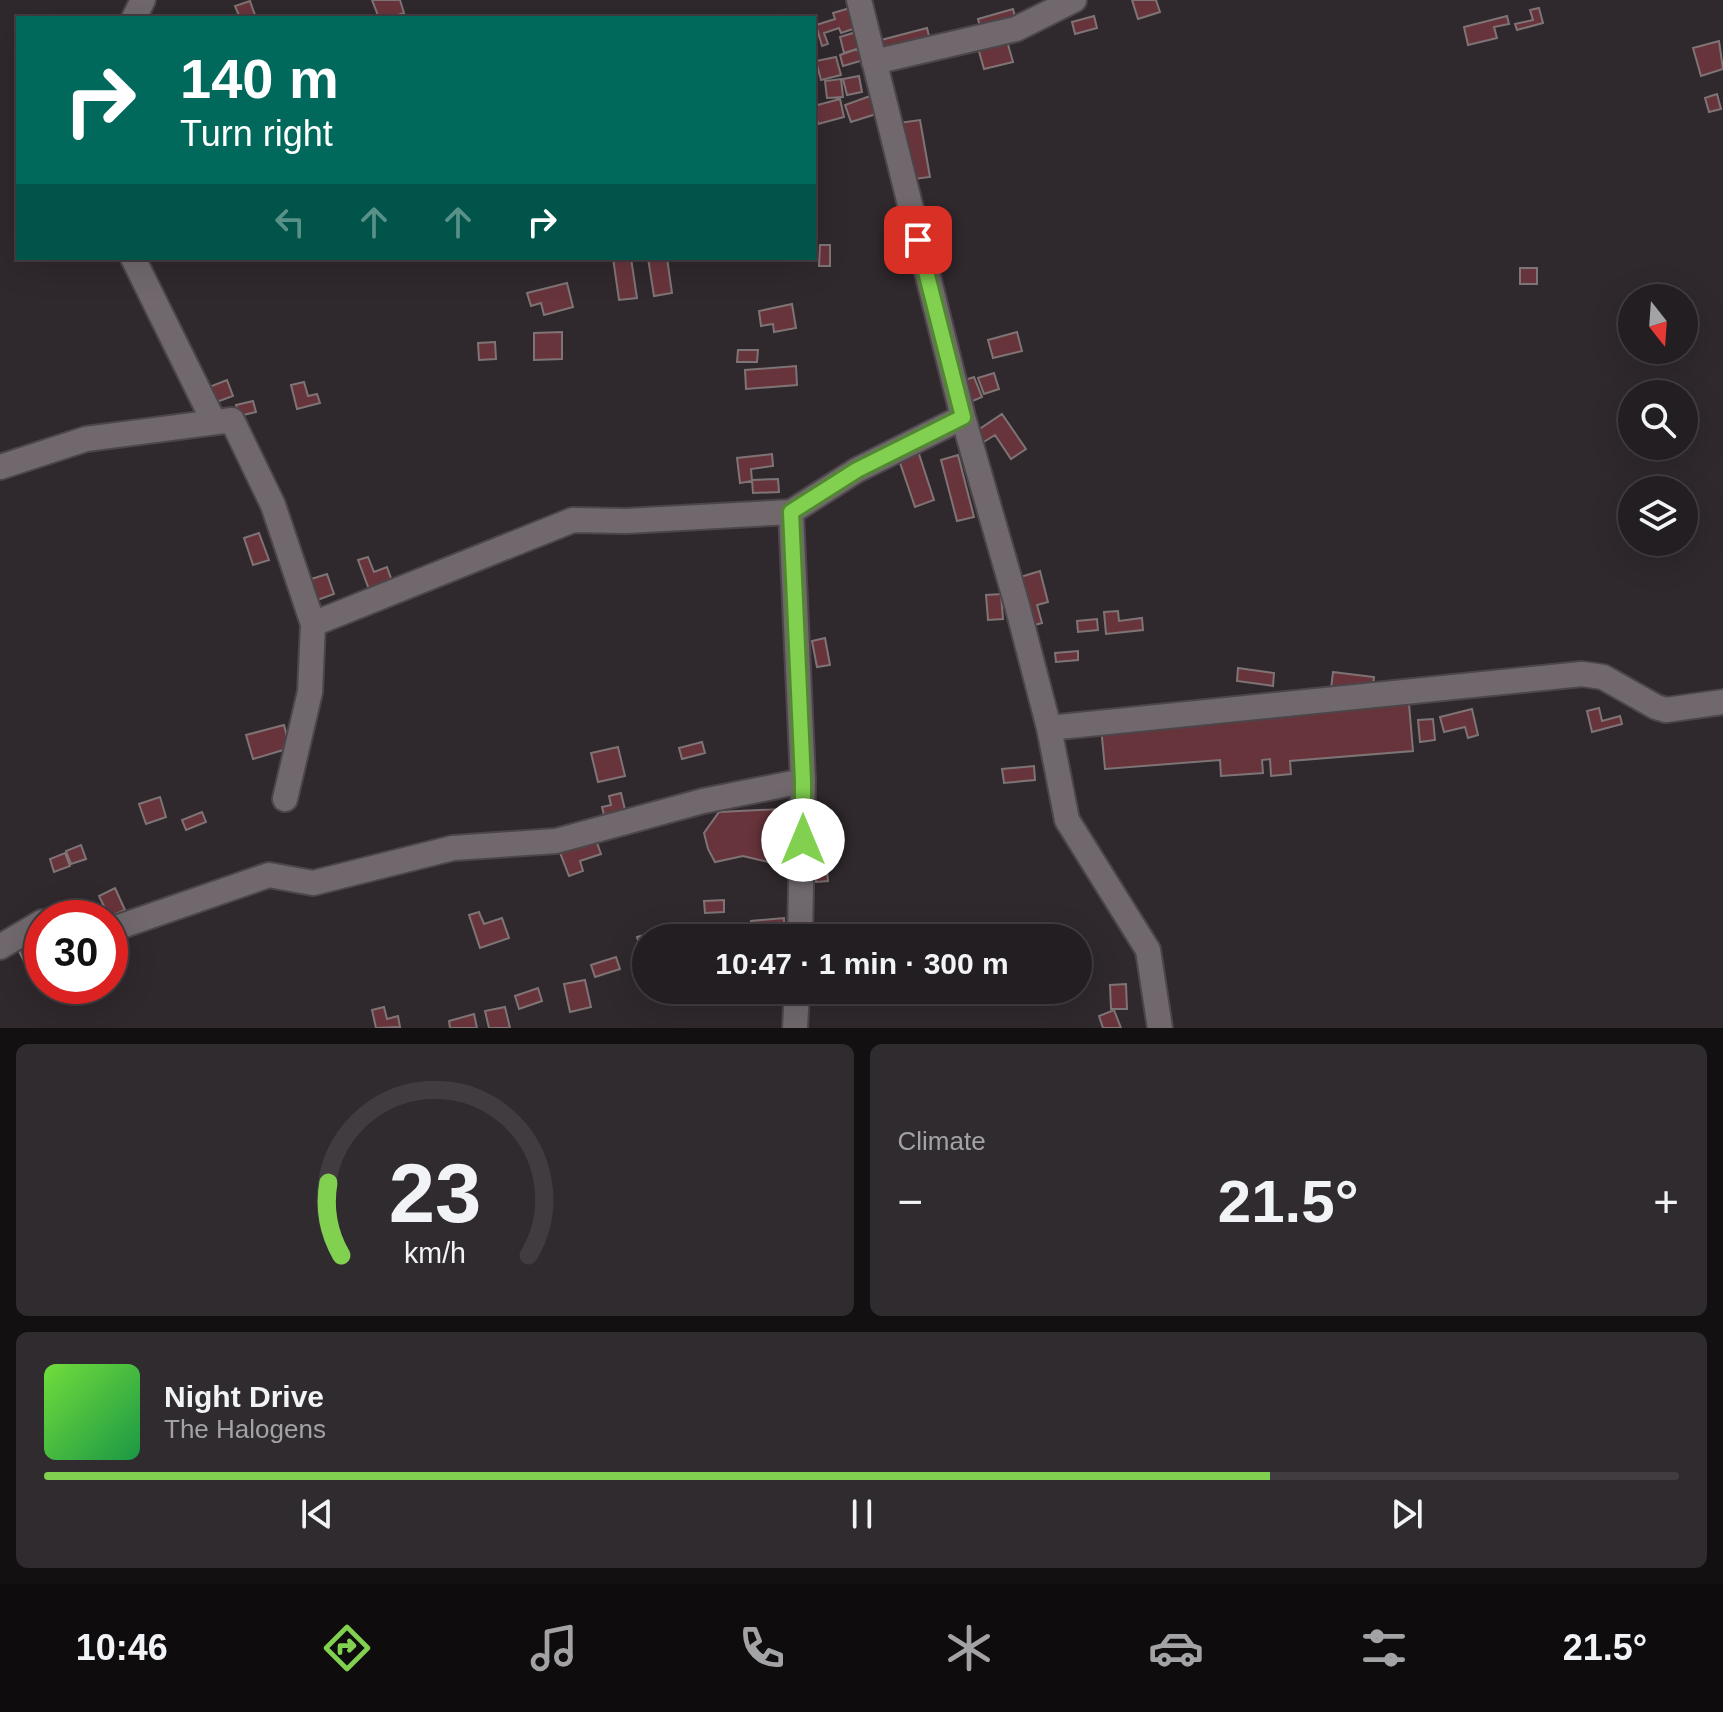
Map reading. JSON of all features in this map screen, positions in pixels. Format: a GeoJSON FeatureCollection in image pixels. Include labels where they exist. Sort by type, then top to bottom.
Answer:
{"type":"FeatureCollection","features":[{"type":"Feature","properties":{"kind":"street"},"geometry":{"type":"LineString","coordinates":[[859,0],[963,417],[1049,728],[1067,820],[1148,950],[1160,1028]]}},
{"type":"Feature","properties":{"kind":"street"},"geometry":{"type":"LineString","coordinates":[[874,62],[1016,29],[1074,0]]}},
{"type":"Feature","properties":{"kind":"street"},"geometry":{"type":"LineString","coordinates":[[134,260],[214,422]]}},
{"type":"Feature","properties":{"kind":"street"},"geometry":{"type":"LineString","coordinates":[[313,624],[573,520],[626,521],[791,512],[857,470],[963,417]]}},
{"type":"Feature","properties":{"kind":"street"},"geometry":{"type":"LineString","coordinates":[[0,467],[86,439],[232,420],[273,505],[313,624],[310,692],[285,799]]}},
{"type":"Feature","properties":{"kind":"street"},"geometry":{"type":"LineString","coordinates":[[791,512],[803,781],[800,924]]}},
{"type":"Feature","properties":{"kind":"street"},"geometry":{"type":"LineString","coordinates":[[1049,728],[1582,674],[1603,677],[1666,710],[1723,702]]}},
{"type":"Feature","properties":{"kind":"street"},"geometry":{"type":"LineString","coordinates":[[128,924],[269,875],[313,883],[453,848],[556,841],[703,801],[803,781]]}},
{"type":"Feature","properties":{"kind":"street"},"geometry":{"type":"LineString","coordinates":[[0,947],[24,933]]}},
{"type":"Feature","properties":{"kind":"street"},"geometry":{"type":"LineString","coordinates":[[795,1028],[796,1004]]}},
{"type":"Feature","properties":{"kind":"building"},"geometry":{"type":"Polygon","coordinates":[[[372,0],[400,0],[404,13],[378,16],[372,0]]]}},
{"type":"Feature","properties":{"kind":"building"},"geometry":{"type":"Polygon","coordinates":[[[1132,0],[1156,0],[1160,12],[1138,19],[1132,0]]]}},
{"type":"Feature","properties":{"kind":"building"},"geometry":{"type":"Polygon","coordinates":[[[250,1],[255,16],[239,16],[235,6],[250,1]]]}},
{"type":"Feature","properties":{"kind":"building"},"geometry":{"type":"Polygon","coordinates":[[[850,8],[856,28],[841,33],[839,28],[824,33],[828,44],[822,46],[816,25],[835,19],[833,13],[850,8]]]}},
{"type":"Feature","properties":{"kind":"building"},"geometry":{"type":"Polygon","coordinates":[[[1539,8],[1543,23],[1517,30],[1515,24],[1533,20],[1530,10],[1539,8]]]}},
{"type":"Feature","properties":{"kind":"building"},"geometry":{"type":"Polygon","coordinates":[[[1013,9],[1016,21],[981,31],[978,19],[1013,9]]]}},
{"type":"Feature","properties":{"kind":"building"},"geometry":{"type":"Polygon","coordinates":[[[1094,16],[1097,28],[1075,34],[1072,22],[1094,16]]]}},
{"type":"Feature","properties":{"kind":"building"},"geometry":{"type":"Polygon","coordinates":[[[1507,16],[1509,24],[1494,27],[1497,38],[1468,45],[1464,27],[1507,16]]]}},
{"type":"Feature","properties":{"kind":"building"},"geometry":{"type":"Polygon","coordinates":[[[927,28],[931,44],[886,56],[881,40],[927,28]]]}},
{"type":"Feature","properties":{"kind":"building"},"geometry":{"type":"Polygon","coordinates":[[[856,32],[860,48],[844,53],[840,37],[856,32]]]}},
{"type":"Feature","properties":{"kind":"building"},"geometry":{"type":"Polygon","coordinates":[[[1007,41],[1013,62],[984,69],[978,48],[1007,41]]]}},
{"type":"Feature","properties":{"kind":"building"},"geometry":{"type":"Polygon","coordinates":[[[1719,41],[1723,69],[1701,76],[1693,48],[1719,41]]]}},
{"type":"Feature","properties":{"kind":"building"},"geometry":{"type":"Polygon","coordinates":[[[857,49],[864,60],[843,66],[840,55],[857,49]]]}},
{"type":"Feature","properties":{"kind":"building"},"geometry":{"type":"Polygon","coordinates":[[[836,57],[841,75],[821,80],[816,61],[836,57]]]}},
{"type":"Feature","properties":{"kind":"building"},"geometry":{"type":"Polygon","coordinates":[[[859,76],[862,92],[847,95],[843,79],[859,76]]]}},
{"type":"Feature","properties":{"kind":"building"},"geometry":{"type":"Polygon","coordinates":[[[841,79],[843,97],[827,98],[825,81],[841,79]]]}},
{"type":"Feature","properties":{"kind":"building"},"geometry":{"type":"Polygon","coordinates":[[[1717,94],[1721,109],[1709,112],[1705,98],[1717,94]]]}},
{"type":"Feature","properties":{"kind":"building"},"geometry":{"type":"Polygon","coordinates":[[[870,96],[876,114],[851,122],[845,105],[870,96]]]}},
{"type":"Feature","properties":{"kind":"building"},"geometry":{"type":"Polygon","coordinates":[[[840,99],[844,117],[818,124],[816,105],[840,99]]]}},
{"type":"Feature","properties":{"kind":"building"},"geometry":{"type":"Polygon","coordinates":[[[920,120],[930,177],[907,180],[898,123],[920,120]]]}},
{"type":"Feature","properties":{"kind":"building"},"geometry":{"type":"Polygon","coordinates":[[[820,245],[830,245],[830,266],[819,266],[820,245]]]}},
{"type":"Feature","properties":{"kind":"building"},"geometry":{"type":"Polygon","coordinates":[[[613,260],[631,260],[637,298],[619,300],[613,260]]]}},
{"type":"Feature","properties":{"kind":"building"},"geometry":{"type":"Polygon","coordinates":[[[648,260],[667,260],[672,293],[654,296],[648,260]]]}},
{"type":"Feature","properties":{"kind":"building"},"geometry":{"type":"Polygon","coordinates":[[[1520,268],[1537,268],[1537,284],[1520,284],[1520,268]]]}},
{"type":"Feature","properties":{"kind":"building"},"geometry":{"type":"Polygon","coordinates":[[[567,283],[573,307],[544,315],[541,303],[531,306],[527,293],[567,283]]]}},
{"type":"Feature","properties":{"kind":"building"},"geometry":{"type":"Polygon","coordinates":[[[792,304],[796,328],[774,332],[773,324],[761,326],[759,311],[792,304]]]}},
{"type":"Feature","properties":{"kind":"building"},"geometry":{"type":"Polygon","coordinates":[[[562,332],[562,359],[534,360],[534,333],[562,332]]]}},
{"type":"Feature","properties":{"kind":"building"},"geometry":{"type":"Polygon","coordinates":[[[1017,332],[1022,351],[993,358],[988,340],[1017,332]]]}},
{"type":"Feature","properties":{"kind":"building"},"geometry":{"type":"Polygon","coordinates":[[[495,342],[496,359],[479,360],[478,343],[495,342]]]}},
{"type":"Feature","properties":{"kind":"building"},"geometry":{"type":"Polygon","coordinates":[[[738,350],[758,350],[757,362],[737,362],[738,350]]]}},
{"type":"Feature","properties":{"kind":"building"},"geometry":{"type":"Polygon","coordinates":[[[796,366],[797,385],[746,389],[745,370],[796,366]]]}},
{"type":"Feature","properties":{"kind":"building"},"geometry":{"type":"Polygon","coordinates":[[[994,373],[999,389],[984,394],[978,378],[994,373]]]}},
{"type":"Feature","properties":{"kind":"building"},"geometry":{"type":"Polygon","coordinates":[[[974,377],[982,397],[968,403],[959,382],[974,377]]]}},
{"type":"Feature","properties":{"kind":"building"},"geometry":{"type":"Polygon","coordinates":[[[227,380],[233,396],[214,403],[209,387],[227,380]]]}},
{"type":"Feature","properties":{"kind":"building"},"geometry":{"type":"Polygon","coordinates":[[[304,382],[308,396],[317,394],[320,403],[297,409],[291,385],[304,382]]]}},
{"type":"Feature","properties":{"kind":"building"},"geometry":{"type":"Polygon","coordinates":[[[253,401],[256,412],[239,416],[236,405],[253,401]]]}},
{"type":"Feature","properties":{"kind":"building"},"geometry":{"type":"Polygon","coordinates":[[[1002,414],[1026,449],[1011,459],[995,435],[982,443],[975,432],[1002,414]]]}},
{"type":"Feature","properties":{"kind":"building"},"geometry":{"type":"Polygon","coordinates":[[[918,451],[934,500],[915,507],[898,457],[918,451]]]}},
{"type":"Feature","properties":{"kind":"building"},"geometry":{"type":"Polygon","coordinates":[[[772,454],[773,466],[751,469],[752,481],[740,483],[737,458],[772,454]]]}},
{"type":"Feature","properties":{"kind":"building"},"geometry":{"type":"Polygon","coordinates":[[[958,455],[974,517],[957,521],[941,460],[958,455]]]}},
{"type":"Feature","properties":{"kind":"building"},"geometry":{"type":"Polygon","coordinates":[[[778,479],[779,492],[753,493],[752,480],[778,479]]]}},
{"type":"Feature","properties":{"kind":"building"},"geometry":{"type":"Polygon","coordinates":[[[259,533],[269,560],[253,565],[244,538],[259,533]]]}},
{"type":"Feature","properties":{"kind":"building"},"geometry":{"type":"Polygon","coordinates":[[[368,557],[374,572],[387,567],[393,584],[370,592],[358,560],[368,557]]]}},
{"type":"Feature","properties":{"kind":"building"},"geometry":{"type":"Polygon","coordinates":[[[1040,571],[1048,602],[1037,605],[1042,623],[1031,626],[1017,578],[1040,571]]]}},
{"type":"Feature","properties":{"kind":"building"},"geometry":{"type":"Polygon","coordinates":[[[327,574],[334,594],[312,602],[305,581],[327,574]]]}},
{"type":"Feature","properties":{"kind":"building"},"geometry":{"type":"Polygon","coordinates":[[[1001,594],[1003,619],[988,620],[986,595],[1001,594]]]}},
{"type":"Feature","properties":{"kind":"building"},"geometry":{"type":"Polygon","coordinates":[[[1118,611],[1119,621],[1142,618],[1143,630],[1106,634],[1104,612],[1118,611]]]}},
{"type":"Feature","properties":{"kind":"building"},"geometry":{"type":"Polygon","coordinates":[[[1097,619],[1098,630],[1078,632],[1077,621],[1097,619]]]}},
{"type":"Feature","properties":{"kind":"building"},"geometry":{"type":"Polygon","coordinates":[[[825,638],[830,665],[817,667],[812,641],[825,638]]]}},
{"type":"Feature","properties":{"kind":"building"},"geometry":{"type":"Polygon","coordinates":[[[1078,651],[1078,660],[1056,662],[1055,653],[1078,651]]]}},
{"type":"Feature","properties":{"kind":"building"},"geometry":{"type":"Polygon","coordinates":[[[1238,668],[1274,673],[1273,686],[1237,681],[1238,668]]]}},
{"type":"Feature","properties":{"kind":"building"},"geometry":{"type":"Polygon","coordinates":[[[1333,672],[1374,677],[1372,694],[1331,689],[1333,672]]]}},
{"type":"Feature","properties":{"kind":"building"},"geometry":{"type":"Polygon","coordinates":[[[1409,704],[1413,751],[1290,761],[1291,774],[1271,776],[1270,759],[1262,760],[1263,773],[1221,776],[1220,760],[1105,769],[1101,727],[1409,704]]]}},
{"type":"Feature","properties":{"kind":"building"},"geometry":{"type":"Polygon","coordinates":[[[1599,708],[1602,721],[1620,716],[1622,724],[1592,732],[1587,711],[1599,708]]]}},
{"type":"Feature","properties":{"kind":"building"},"geometry":{"type":"Polygon","coordinates":[[[1472,709],[1478,735],[1468,738],[1465,727],[1444,732],[1440,717],[1472,709]]]}},
{"type":"Feature","properties":{"kind":"building"},"geometry":{"type":"Polygon","coordinates":[[[1433,719],[1435,740],[1420,742],[1418,720],[1433,719]]]}},
{"type":"Feature","properties":{"kind":"building"},"geometry":{"type":"Polygon","coordinates":[[[284,725],[290,748],[253,759],[246,735],[284,725]]]}},
{"type":"Feature","properties":{"kind":"building"},"geometry":{"type":"Polygon","coordinates":[[[702,742],[705,753],[682,759],[679,748],[702,742]]]}},
{"type":"Feature","properties":{"kind":"building"},"geometry":{"type":"Polygon","coordinates":[[[618,747],[625,776],[598,782],[591,753],[618,747]]]}},
{"type":"Feature","properties":{"kind":"building"},"geometry":{"type":"Polygon","coordinates":[[[1034,766],[1035,780],[1004,783],[1002,769],[1034,766]]]}},
{"type":"Feature","properties":{"kind":"building"},"geometry":{"type":"Polygon","coordinates":[[[621,793],[626,814],[605,819],[602,807],[611,805],[609,796],[621,793]]]}},
{"type":"Feature","properties":{"kind":"building"},"geometry":{"type":"Polygon","coordinates":[[[160,797],[166,817],[146,824],[139,804],[160,797]]]}},
{"type":"Feature","properties":{"kind":"building"},"geometry":{"type":"Polygon","coordinates":[[[781,809],[794,835],[780,858],[772,863],[743,856],[715,862],[704,833],[719,812],[781,809]]]}},
{"type":"Feature","properties":{"kind":"building"},"geometry":{"type":"Polygon","coordinates":[[[202,812],[206,822],[186,830],[182,820],[202,812]]]}},
{"type":"Feature","properties":{"kind":"building"},"geometry":{"type":"Polygon","coordinates":[[[595,837],[601,854],[580,861],[583,871],[569,876],[559,850],[595,837]]]}},
{"type":"Feature","properties":{"kind":"building"},"geometry":{"type":"Polygon","coordinates":[[[81,845],[86,859],[71,864],[66,851],[81,845]]]}},
{"type":"Feature","properties":{"kind":"building"},"geometry":{"type":"Polygon","coordinates":[[[825,850],[828,881],[816,882],[813,851],[825,850]]]}},
{"type":"Feature","properties":{"kind":"building"},"geometry":{"type":"Polygon","coordinates":[[[65,853],[70,866],[54,872],[50,859],[65,853]]]}},
{"type":"Feature","properties":{"kind":"building"},"geometry":{"type":"Polygon","coordinates":[[[115,888],[120,900],[101,900],[99,896],[115,888]]]}},
{"type":"Feature","properties":{"kind":"building"},"geometry":{"type":"Polygon","coordinates":[[[724,900],[724,912],[705,913],[704,901],[724,900]]]}},
{"type":"Feature","properties":{"kind":"building"},"geometry":{"type":"Polygon","coordinates":[[[479,912],[484,924],[502,918],[509,938],[480,948],[469,915],[479,912]]]}},
{"type":"Feature","properties":{"kind":"building"},"geometry":{"type":"Polygon","coordinates":[[[784,918],[784,924],[751,924],[751,921],[784,918]]]}},
{"type":"Feature","properties":{"kind":"building"},"geometry":{"type":"Polygon","coordinates":[[[24,943],[24,962],[17,947],[24,943]]]}},
{"type":"Feature","properties":{"kind":"building"},"geometry":{"type":"Polygon","coordinates":[[[616,957],[620,969],[595,977],[591,965],[616,957]]]}},
{"type":"Feature","properties":{"kind":"building"},"geometry":{"type":"Polygon","coordinates":[[[585,980],[591,1007],[570,1012],[564,984],[585,980]]]}},
{"type":"Feature","properties":{"kind":"building"},"geometry":{"type":"Polygon","coordinates":[[[1126,984],[1127,1009],[1111,1009],[1110,985],[1126,984]]]}},
{"type":"Feature","properties":{"kind":"building"},"geometry":{"type":"Polygon","coordinates":[[[538,988],[542,1001],[519,1009],[515,996],[538,988]]]}},
{"type":"Feature","properties":{"kind":"building"},"geometry":{"type":"Polygon","coordinates":[[[384,1007],[387,1019],[398,1016],[400,1027],[376,1028],[372,1010],[384,1007]]]}},
{"type":"Feature","properties":{"kind":"building"},"geometry":{"type":"Polygon","coordinates":[[[505,1007],[510,1028],[489,1028],[485,1011],[505,1007]]]}},
{"type":"Feature","properties":{"kind":"building"},"geometry":{"type":"Polygon","coordinates":[[[1114,1010],[1121,1028],[1103,1028],[1099,1016],[1114,1010]]]}},
{"type":"Feature","properties":{"kind":"building"},"geometry":{"type":"Polygon","coordinates":[[[474,1014],[477,1028],[450,1028],[449,1021],[474,1014]]]}},
{"type":"Feature","properties":{"kind":"route"},"geometry":{"type":"LineString","coordinates":[[803,840],[791,512],[857,470],[963,417],[918,240]]}}]}
